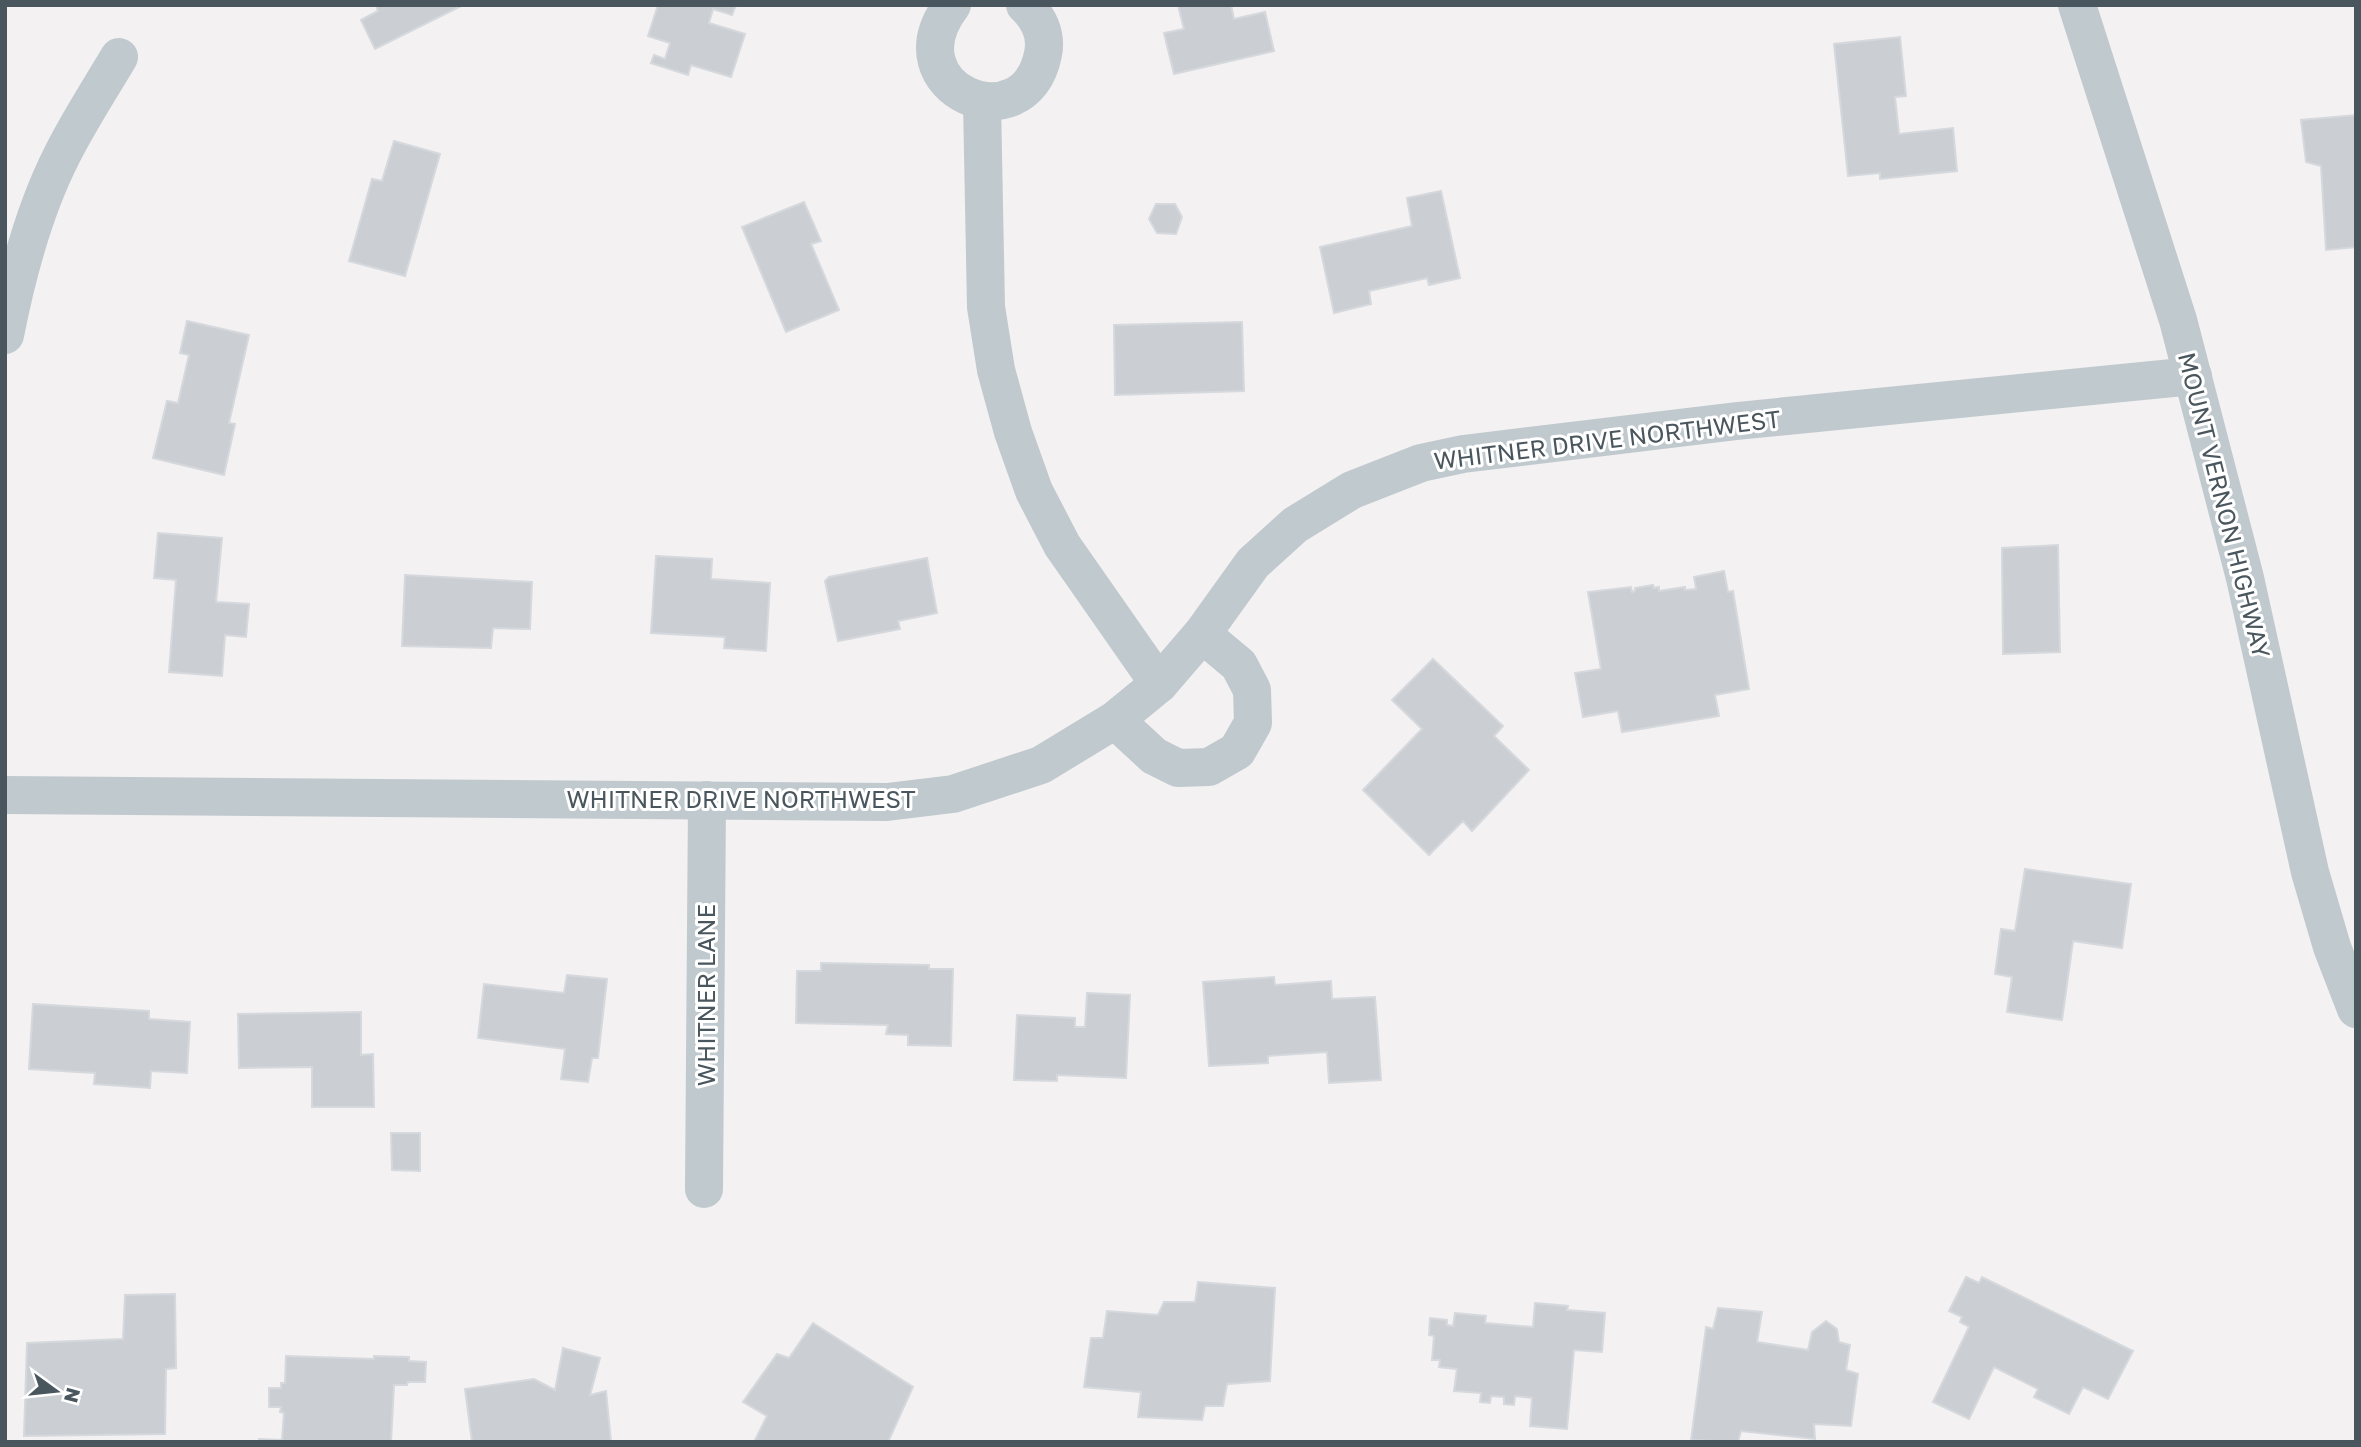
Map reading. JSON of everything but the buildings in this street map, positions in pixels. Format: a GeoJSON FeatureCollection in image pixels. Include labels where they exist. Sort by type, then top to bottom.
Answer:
{"type":"FeatureCollection","features":[{"type":"Feature","properties":{"kind":"street"},"geometry":{"type":"LineString","coordinates":[[952,5],[941,19],[935,37],[935,55],[940,72],[951,87],[982,102],[1001,100],[1018,94],[1032,82],[1041,66],[1044,47],[1042,29],[1025,5]]}},
{"type":"Feature","properties":{"kind":"street","name":"MOUNT VERNON HIGHWAY"},"geometry":{"type":"LineString","coordinates":[[2077,5],[2178,320],[2245,578],[2310,872],[2332,947],[2356,1009]]}},
{"type":"Feature","properties":{"kind":"street"},"geometry":{"type":"LineString","coordinates":[[5,335],[32,228],[61,156],[119,57]]}},
{"type":"Feature","properties":{"kind":"street"},"geometry":{"type":"LineString","coordinates":[[982,102],[986,307],[996,370],[1013,432],[1034,491],[1062,545],[1159,684]]}},
{"type":"Feature","properties":{"kind":"street","name":"WHITNER DRIVE NORTHWEST"},"geometry":{"type":"LineString","coordinates":[[5,796],[887,802],[953,794],[1041,765],[1115,720],[1159,684],[1202,634],[1253,563],[1294,526],[1352,489],[1421,463],[1464,454],[1737,421],[2193,376]]}},
{"type":"Feature","properties":{"kind":"street"},"geometry":{"type":"LineString","coordinates":[[1115,720],[1154,756],[1178,768],[1209,767],[1237,751],[1253,723],[1252,690],[1239,665],[1202,634]]}},
{"type":"Feature","properties":{"kind":"street","name":"WHITNER LANE"},"geometry":{"type":"LineString","coordinates":[[704,1189],[707,800]]}}]}
